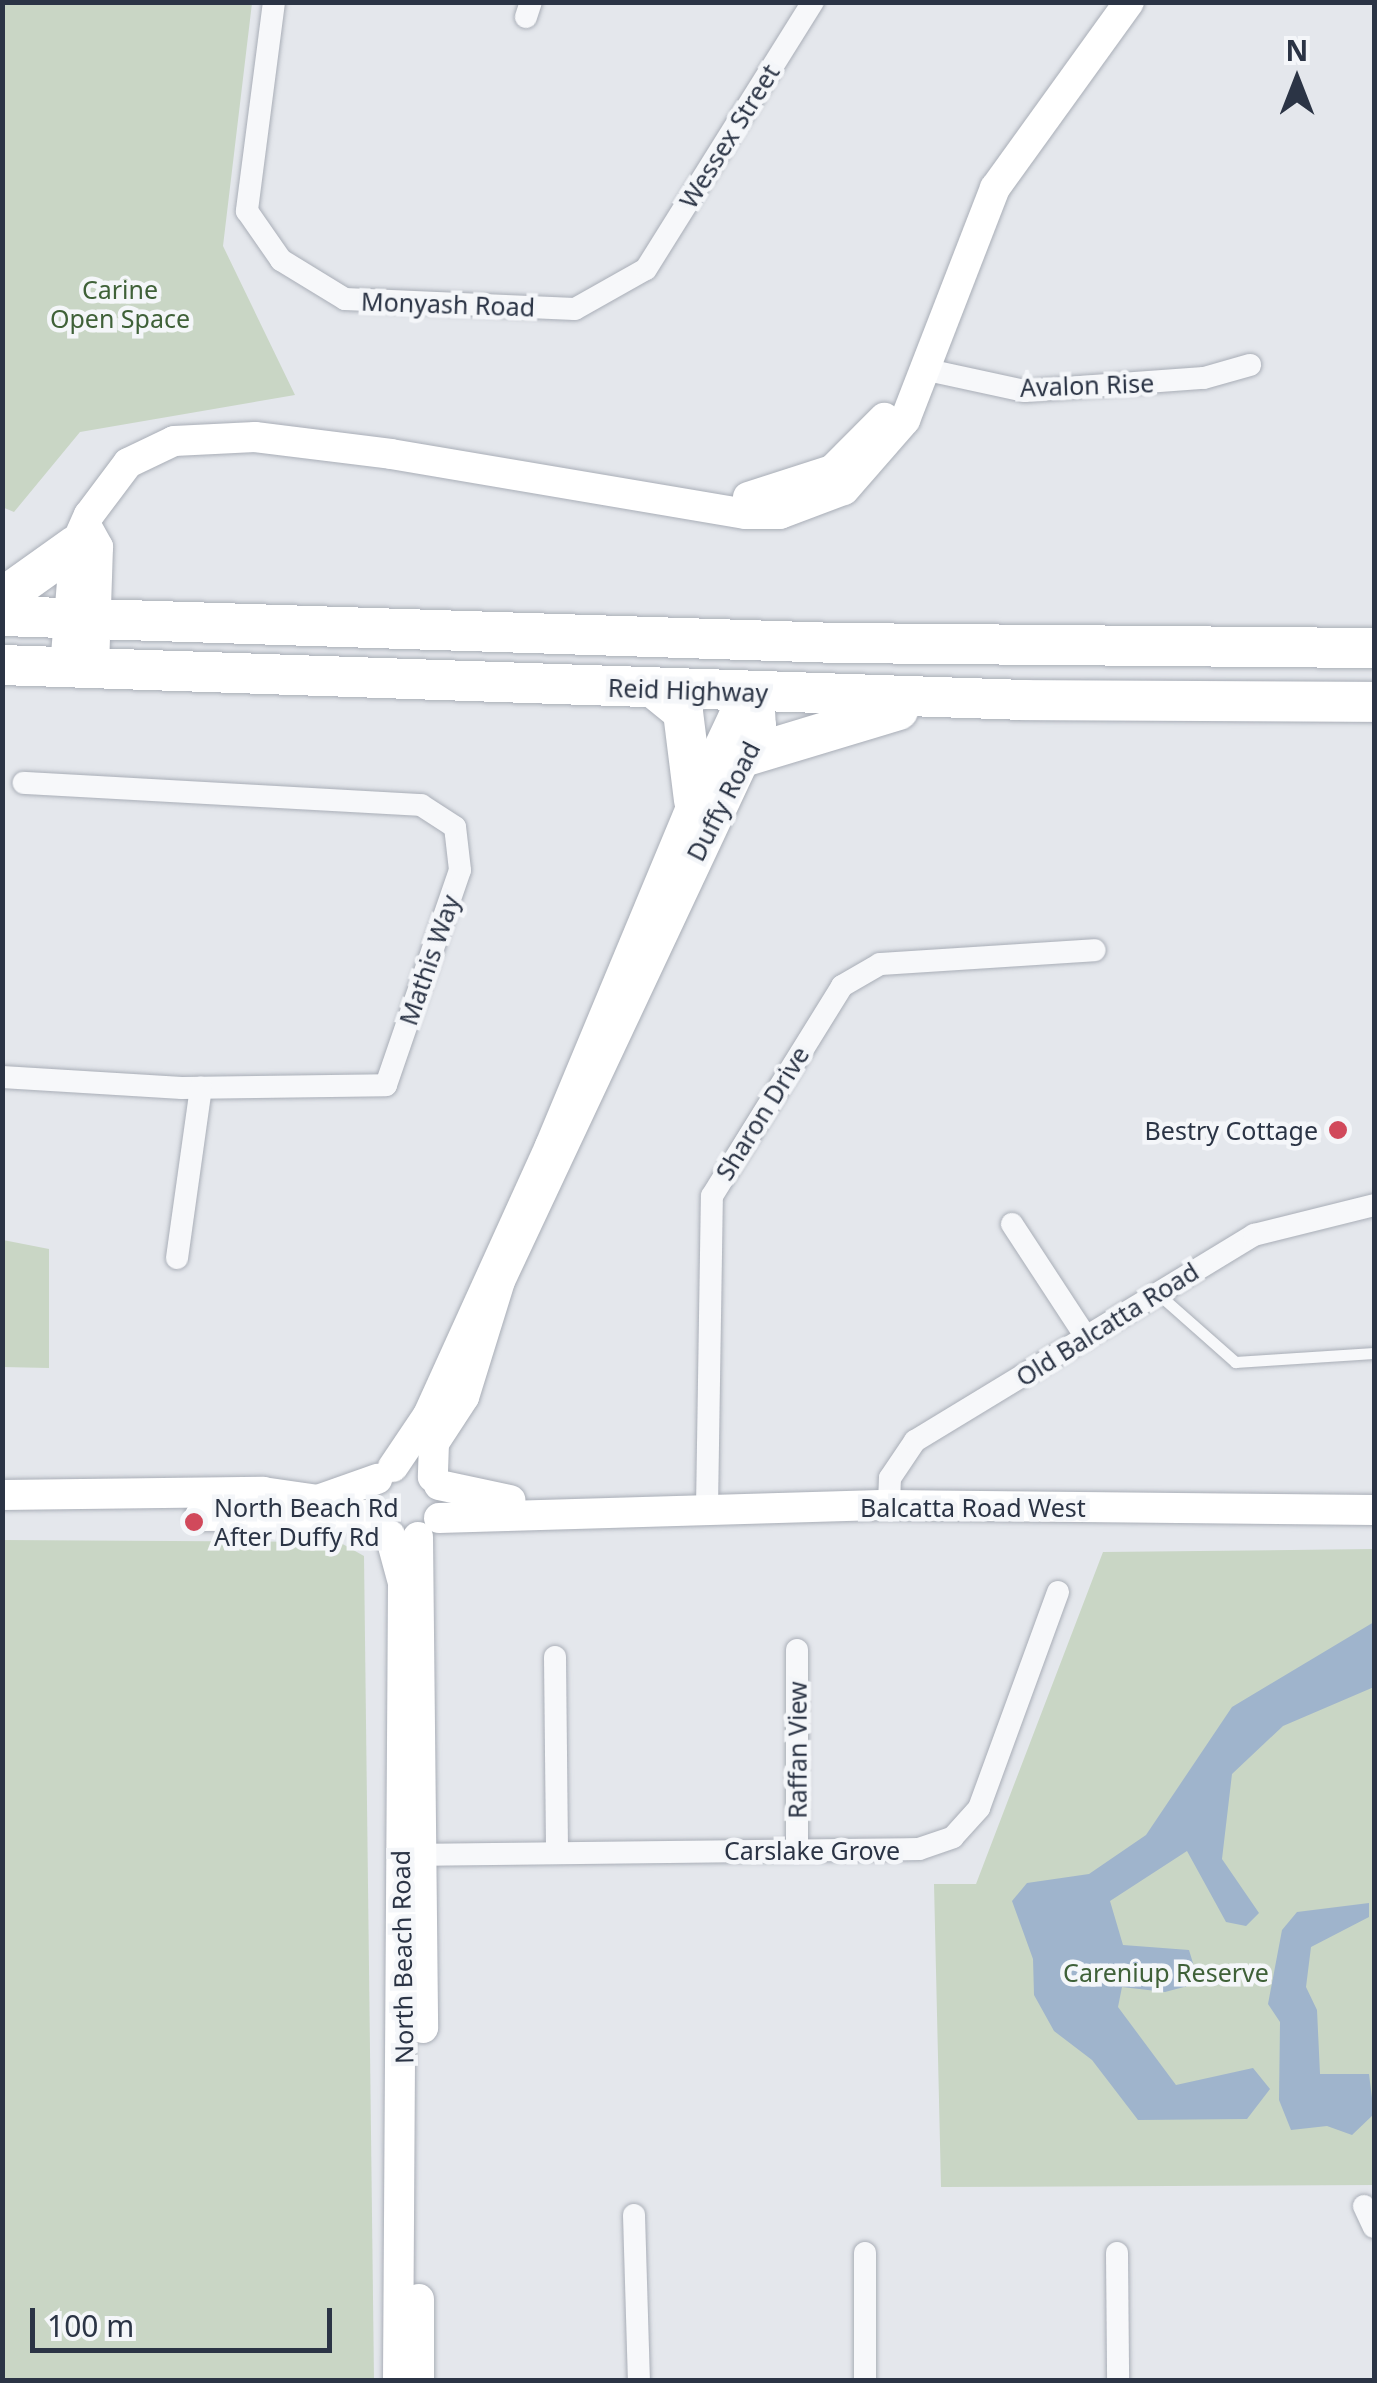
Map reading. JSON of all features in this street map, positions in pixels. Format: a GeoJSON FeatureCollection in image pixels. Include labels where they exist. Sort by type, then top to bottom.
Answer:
{"type":"FeatureCollection","features":[{"type":"Feature","properties":{"kind":"highway"},"geometry":{"type":"LineString","coordinates":[[2,598],[81,536]]}},
{"type":"Feature","properties":{"kind":"highway","name":"Reid Highway"},"geometry":{"type":"LineString","coordinates":[[2,616],[840,643],[1374,648]]}},
{"type":"Feature","properties":{"kind":"highway"},"geometry":{"type":"LineString","coordinates":[[706,637],[752,662],[759,691]]}},
{"type":"Feature","properties":{"kind":"highway"},"geometry":{"type":"LineString","coordinates":[[759,691],[791,659],[840,643]]}},
{"type":"Feature","properties":{"kind":"highway","name":"Reid Highway"},"geometry":{"type":"LineString","coordinates":[[2,665],[1026,700],[1374,702]]}},
{"type":"Feature","properties":{"kind":"highway"},"geometry":{"type":"LineString","coordinates":[[656,689],[683,712],[694,800]]}},
{"type":"Feature","properties":{"kind":"highway"},"geometry":{"type":"LineString","coordinates":[[746,756],[878,711],[1026,700]]}},
{"type":"Feature","properties":{"kind":"main road"},"geometry":{"type":"LineString","coordinates":[[80,668],[81,536],[128,463],[174,440],[218,436],[517,471],[676,502],[780,514],[844,490],[905,420],[995,188],[1128,2]]}},
{"type":"Feature","properties":{"kind":"main road","name":"Duffy Road"},"geometry":{"type":"LineString","coordinates":[[405,1526],[436,1481],[434,1443],[464,1397],[500,1281],[761,725],[759,691]]}},
{"type":"Feature","properties":{"kind":"main road","name":"Duffy Road"},"geometry":{"type":"LineString","coordinates":[[385,1473],[428,1414],[550,1146],[694,800],[734,715],[759,691]]}},
{"type":"Feature","properties":{"kind":"main road"},"geometry":{"type":"LineString","coordinates":[[2,1495],[262,1492],[318,1500],[385,1473],[405,1526],[2,1516]]}},
{"type":"Feature","properties":{"kind":"main road","name":"Balcatta Road West"},"geometry":{"type":"LineString","coordinates":[[385,1473],[572,1510]]}},
{"type":"Feature","properties":{"kind":"main road","name":"Balcatta Road West"},"geometry":{"type":"LineString","coordinates":[[405,1526],[572,1510],[889,1506],[1374,1510]]}},
{"type":"Feature","properties":{"kind":"main road","name":"North Beach Road"},"geometry":{"type":"LineString","coordinates":[[405,1526],[419,2380]]}},
{"type":"Feature","properties":{"kind":"main road","name":"North Beach Road"},"geometry":{"type":"LineString","coordinates":[[398,2380],[412,1854]]}},
{"type":"Feature","properties":{"kind":"street","name":"Monyash Road"},"geometry":{"type":"LineString","coordinates":[[274,2],[247,212],[281,260],[345,299],[575,309],[646,268]]}},
{"type":"Feature","properties":{"kind":"street","name":"Wessex Street"},"geometry":{"type":"LineString","coordinates":[[646,268],[813,2]]}},
{"type":"Feature","properties":{"kind":"street","name":"Avalon Rise"},"geometry":{"type":"LineString","coordinates":[[923,369],[1025,392],[1204,378],[1250,365]]}},
{"type":"Feature","properties":{"kind":"street","name":"Mathis Way"},"geometry":{"type":"LineString","coordinates":[[2,1077],[201,1088],[386,1086],[460,870],[455,826],[421,806],[24,784]]}},
{"type":"Feature","properties":{"kind":"street","name":"Sharon Drive"},"geometry":{"type":"LineString","coordinates":[[708,1508],[712,1196],[842,986],[880,964],[1095,950]]}},
{"type":"Feature","properties":{"kind":"street"},"geometry":{"type":"LineString","coordinates":[[177,1258],[201,1088]]}},
{"type":"Feature","properties":{"kind":"street","name":"Old Balcatta Road"},"geometry":{"type":"LineString","coordinates":[[889,1506],[890,1478],[915,1441],[1156,1292],[1280,1222],[1374,1205]]}},
{"type":"Feature","properties":{"kind":"street"},"geometry":{"type":"LineString","coordinates":[[1012,1224],[1086,1337]]}},
{"type":"Feature","properties":{"kind":"street","name":"Carslake Grove"},"geometry":{"type":"LineString","coordinates":[[412,1854],[919,1849],[953,1837],[993,1774],[1058,1592]]}},
{"type":"Feature","properties":{"kind":"street","name":"Raffan View"},"geometry":{"type":"LineString","coordinates":[[797,1650],[797,1850]]}},
{"type":"Feature","properties":{"kind":"street"},"geometry":{"type":"LineString","coordinates":[[555,1657],[557,1851]]}},
{"type":"Feature","properties":{"kind":"street"},"geometry":{"type":"LineString","coordinates":[[634,2215],[639,2380]]}},
{"type":"Feature","properties":{"kind":"street"},"geometry":{"type":"LineString","coordinates":[[1117,2252],[1118,2380]]}},
{"type":"Feature","properties":{"kind":"street"},"geometry":{"type":"LineString","coordinates":[[865,2380],[866,2253]]}},
{"type":"Feature","properties":{"kind":"lane"},"geometry":{"type":"LineString","coordinates":[[1156,1292],[1235,1362],[1374,1353]]}},
{"type":"Feature","properties":{"kind":"green space","name":"Carine Open Space"},"geometry":{"type":"Polygon","coordinates":[[[2,3],[252,3],[223,246],[295,395],[80,432],[14,512],[2,507],[2,3]]]}},
{"type":"Feature","properties":{"kind":"green space"},"geometry":{"type":"Polygon","coordinates":[[[3,1240],[49,1249],[49,1368],[3,1367],[3,1240]]]}},
{"type":"Feature","properties":{"kind":"green space"},"geometry":{"type":"Polygon","coordinates":[[[2,1540],[339,1542],[364,1556],[374,2380],[3,2380],[2,1540]]]}},
{"type":"Feature","properties":{"kind":"green space","name":"Careniup Reserve"},"geometry":{"type":"Polygon","coordinates":[[[1374,1549],[1374,2185],[941,2187],[934,1884],[976,1884],[1103,1552],[1374,1549]]]}},
{"type":"Feature","properties":{"kind":"water"},"geometry":{"type":"Polygon","coordinates":[[[1374,1622],[1374,1687],[1283,1726],[1232,1774],[1222,1859],[1259,1913],[1246,1926],[1226,1922],[1187,1851],[1110,1901],[1123,1945],[1189,1950],[1199,1983],[1165,1992],[1122,1987],[1118,2007],[1176,2085],[1253,2068],[1270,2089],[1247,2119],[1138,2120],[1092,2060],[1054,2031],[1034,1995],[1033,1959],[1012,1901],[1027,1883],[1089,1874],[1146,1835],[1232,1707],[1374,1622]]]}},
{"type":"Feature","properties":{"kind":"water"},"geometry":{"type":"Polygon","coordinates":[[[1369,1903],[1369,1917],[1311,1947],[1306,1987],[1317,2010],[1320,2074],[1369,2074],[1374,2114],[1352,2135],[1327,2126],[1291,2130],[1279,2100],[1280,2022],[1268,2004],[1282,1930],[1297,1912],[1369,1903]]]}},
{"type":"Feature","properties":{"kind":"place","name":"Bestry Cottage"},"geometry":{"type":"Point","coordinates":[1338,1130]}},
{"type":"Feature","properties":{"kind":"place","name":"North Beach Rd After Duffy Rd"},"geometry":{"type":"Point","coordinates":[194,1522]}}]}
